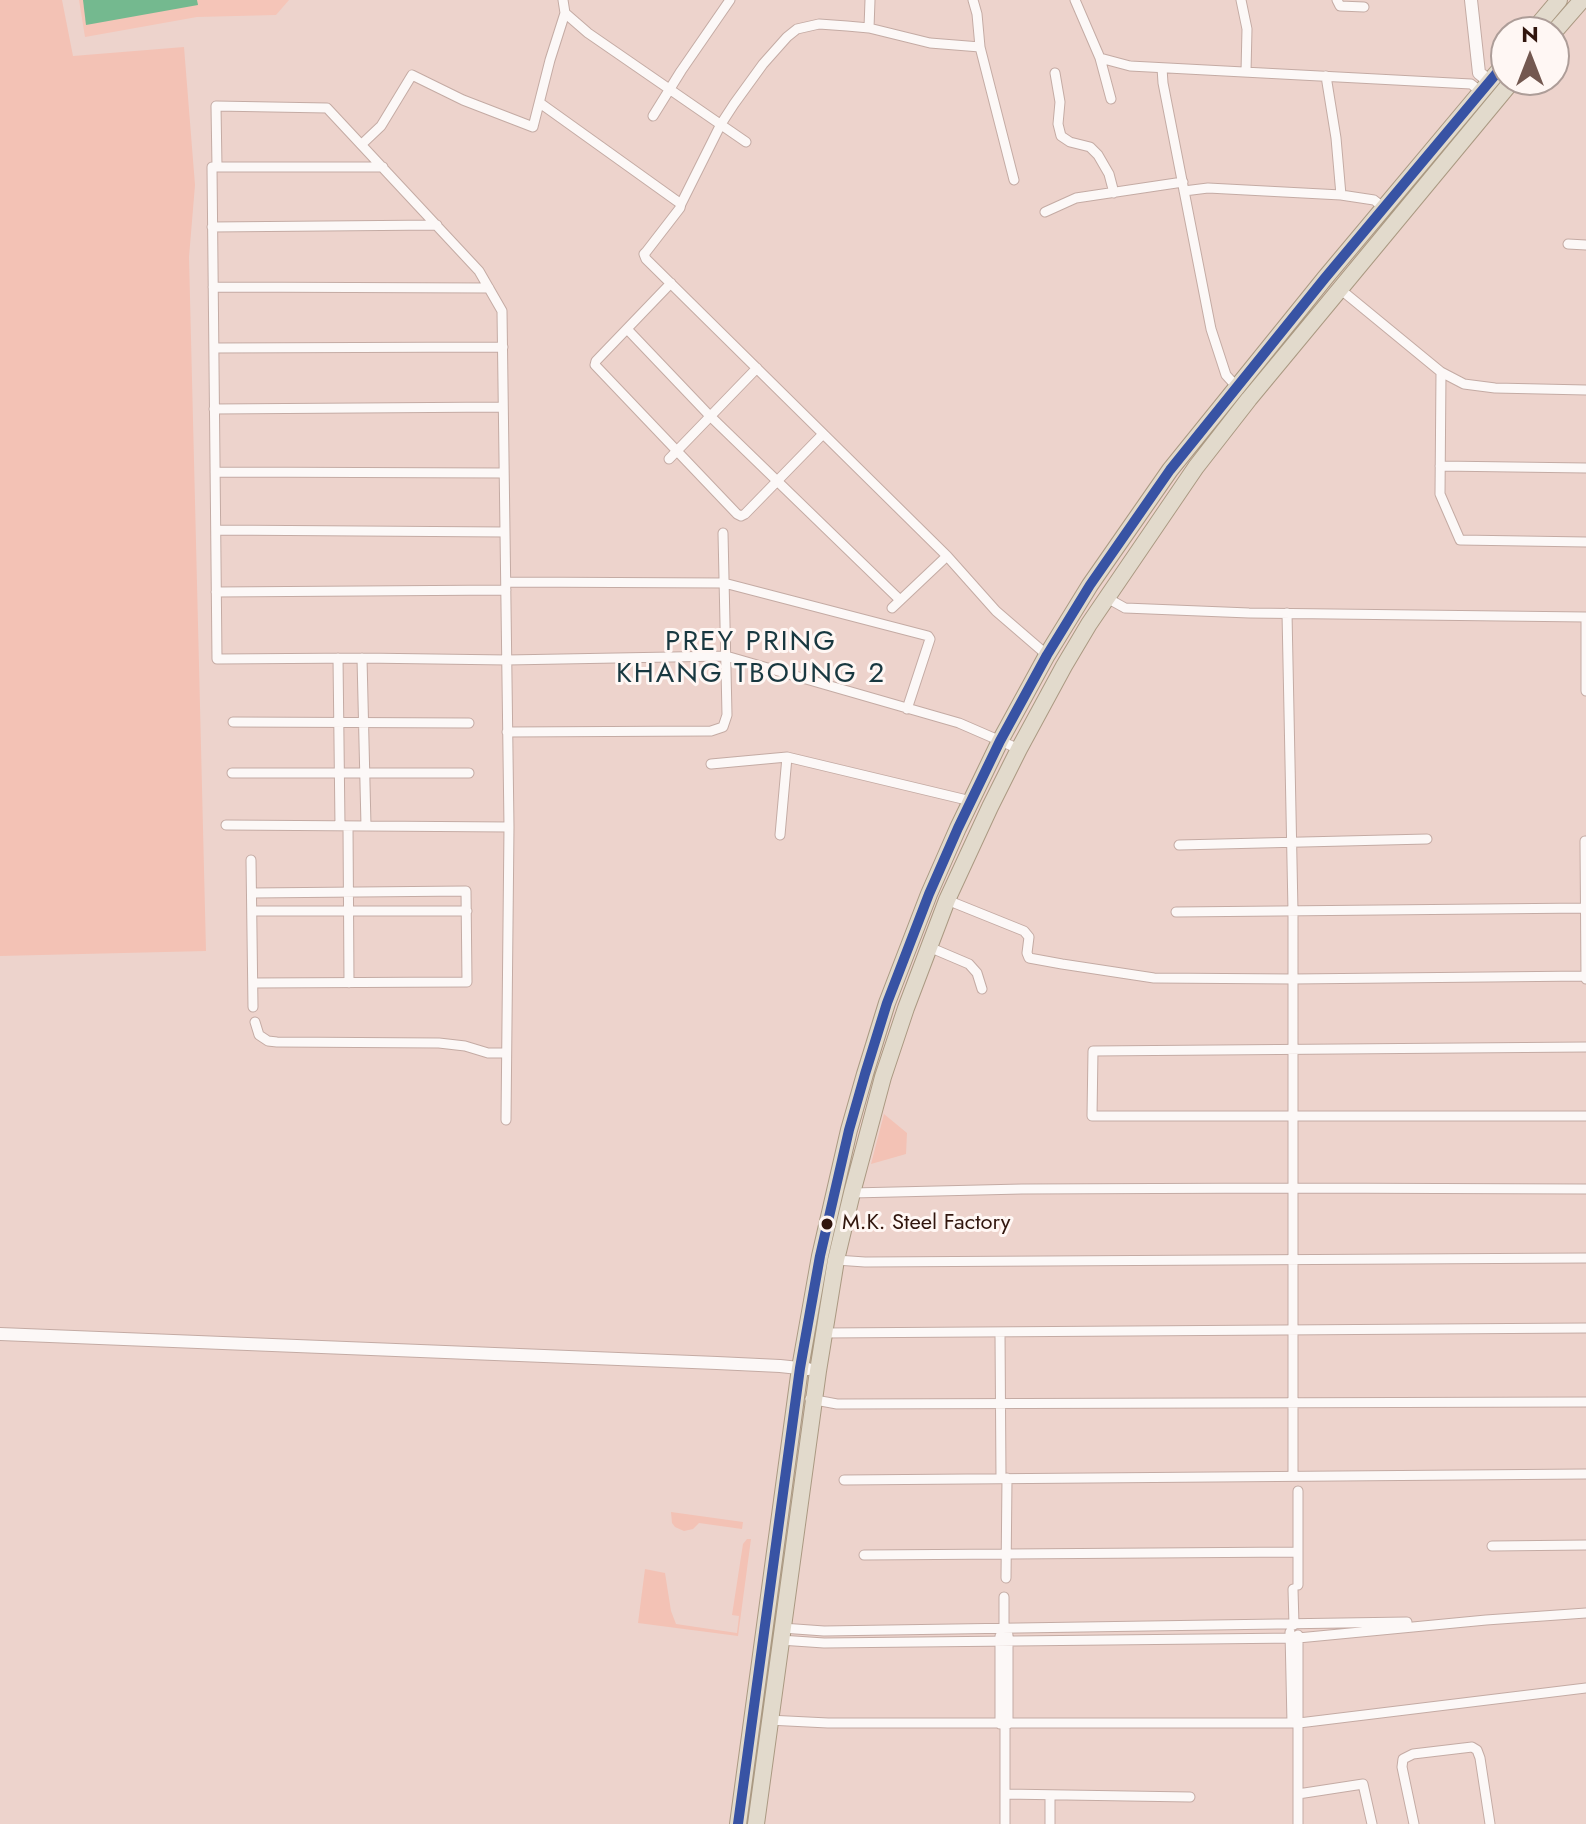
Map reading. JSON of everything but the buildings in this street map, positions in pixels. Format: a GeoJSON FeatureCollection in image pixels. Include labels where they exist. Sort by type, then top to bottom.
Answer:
{"type":"FeatureCollection","features":[{"type":"Feature","properties":{"kind":"highway"},"geometry":{"type":"LineString","coordinates":[[1546,16],[1559,0]]}},
{"type":"Feature","properties":{"kind":"highway"},"geometry":{"type":"LineString","coordinates":[[1568,16],[1582,0]]}},
{"type":"Feature","properties":{"kind":"highway"},"geometry":{"type":"LineString","coordinates":[[738,1824],[781,1634],[806,1398],[800,1368],[815,1281],[830,1208],[865,1074],[910,940],[1000,741],[1090,585],[1170,470],[1480,82],[1490,74]]}},
{"type":"Feature","properties":{"kind":"highway"},"geometry":{"type":"LineString","coordinates":[[756,1824],[761,1719],[806,1398],[818,1371],[836,1260],[883,1077],[947,900],[1019,749],[1064,666],[1196,467],[1500,96]]}},
{"type":"Feature","properties":{"kind":"street"},"geometry":{"type":"LineString","coordinates":[[362,144],[381,126],[412,75],[463,100],[533,127],[565,13],[563,0]]}},
{"type":"Feature","properties":{"kind":"street"},"geometry":{"type":"LineString","coordinates":[[653,116],[730,0]]}},
{"type":"Feature","properties":{"kind":"street"},"geometry":{"type":"LineString","coordinates":[[869,28],[870,0]]}},
{"type":"Feature","properties":{"kind":"street"},"geometry":{"type":"LineString","coordinates":[[973,0],[980,47],[1014,180]]}},
{"type":"Feature","properties":{"kind":"street"},"geometry":{"type":"LineString","coordinates":[[1075,0],[1100,58],[1111,99]]}},
{"type":"Feature","properties":{"kind":"street"},"geometry":{"type":"LineString","coordinates":[[1241,0],[1247,29],[1246,72]]}},
{"type":"Feature","properties":{"kind":"street"},"geometry":{"type":"LineString","coordinates":[[1337,0],[1340,6],[1364,7]]}},
{"type":"Feature","properties":{"kind":"street"},"geometry":{"type":"LineString","coordinates":[[1100,58],[1130,66],[1480,82],[1471,0]]}},
{"type":"Feature","properties":{"kind":"street"},"geometry":{"type":"LineString","coordinates":[[565,13],[588,33],[746,142]]}},
{"type":"Feature","properties":{"kind":"street"},"geometry":{"type":"LineString","coordinates":[[980,47],[930,43],[869,28],[819,24],[797,29],[763,64],[721,124],[681,204],[644,254],[947,556],[996,611],[1047,655]]}},
{"type":"Feature","properties":{"kind":"street"},"geometry":{"type":"LineString","coordinates":[[1162,68],[1211,329],[1226,375],[1236,386]]}},
{"type":"Feature","properties":{"kind":"street"},"geometry":{"type":"LineString","coordinates":[[1055,73],[1061,136],[1070,142],[1090,147],[1098,155],[1109,174],[1114,193]]}},
{"type":"Feature","properties":{"kind":"street"},"geometry":{"type":"LineString","coordinates":[[1326,76],[1341,195]]}},
{"type":"Feature","properties":{"kind":"street"},"geometry":{"type":"LineString","coordinates":[[540,103],[681,204]]}},
{"type":"Feature","properties":{"kind":"street"},"geometry":{"type":"LineString","coordinates":[[217,167],[216,106],[324,107],[479,271],[502,311],[509,827],[506,1120]]}},
{"type":"Feature","properties":{"kind":"street"},"geometry":{"type":"LineString","coordinates":[[383,167],[212,167],[217,659],[507,660],[726,656],[959,723],[1019,749]]}},
{"type":"Feature","properties":{"kind":"street"},"geometry":{"type":"LineString","coordinates":[[1045,212],[1076,198],[1184,187],[1341,195],[1374,200],[1383,207]]}},
{"type":"Feature","properties":{"kind":"street"},"geometry":{"type":"LineString","coordinates":[[212,227],[437,225]]}},
{"type":"Feature","properties":{"kind":"street"},"geometry":{"type":"LineString","coordinates":[[1568,244],[1586,245]]}},
{"type":"Feature","properties":{"kind":"street"},"geometry":{"type":"LineString","coordinates":[[671,283],[595,365],[737,514],[741,516],[823,434]]}},
{"type":"Feature","properties":{"kind":"street"},"geometry":{"type":"LineString","coordinates":[[213,287],[489,288]]}},
{"type":"Feature","properties":{"kind":"street"},"geometry":{"type":"LineString","coordinates":[[1340,289],[1441,372],[1464,384],[1586,390]]}},
{"type":"Feature","properties":{"kind":"street"},"geometry":{"type":"LineString","coordinates":[[628,330],[709,415],[900,600]]}},
{"type":"Feature","properties":{"kind":"street"},"geometry":{"type":"LineString","coordinates":[[214,348],[503,347]]}},
{"type":"Feature","properties":{"kind":"street"},"geometry":{"type":"LineString","coordinates":[[669,459],[757,368]]}},
{"type":"Feature","properties":{"kind":"street"},"geometry":{"type":"LineString","coordinates":[[1441,372],[1440,494],[1460,540],[1586,542]]}},
{"type":"Feature","properties":{"kind":"street"},"geometry":{"type":"LineString","coordinates":[[214,409],[503,407]]}},
{"type":"Feature","properties":{"kind":"street"},"geometry":{"type":"LineString","coordinates":[[1440,466],[1586,468]]}},
{"type":"Feature","properties":{"kind":"street"},"geometry":{"type":"LineString","coordinates":[[215,472],[504,473]]}},
{"type":"Feature","properties":{"kind":"street"},"geometry":{"type":"LineString","coordinates":[[216,530],[505,532]]}},
{"type":"Feature","properties":{"kind":"street"},"geometry":{"type":"LineString","coordinates":[[507,732],[711,731],[723,727],[727,715],[723,533]]}},
{"type":"Feature","properties":{"kind":"street"},"geometry":{"type":"LineString","coordinates":[[892,608],[947,556]]}},
{"type":"Feature","properties":{"kind":"street"},"geometry":{"type":"LineString","coordinates":[[216,592],[724,583],[928,636],[930,639],[907,709]]}},
{"type":"Feature","properties":{"kind":"street"},"geometry":{"type":"LineString","coordinates":[[1107,598],[1125,608],[1586,617],[1586,691]]}},
{"type":"Feature","properties":{"kind":"street"},"geometry":{"type":"LineString","coordinates":[[1287,613],[1293,911],[1293,1475]]}},
{"type":"Feature","properties":{"kind":"street"},"geometry":{"type":"LineString","coordinates":[[338,658],[339,773],[348,892],[349,983]]}},
{"type":"Feature","properties":{"kind":"street"},"geometry":{"type":"LineString","coordinates":[[362,658],[366,826]]}},
{"type":"Feature","properties":{"kind":"street"},"geometry":{"type":"LineString","coordinates":[[233,722],[469,723]]}},
{"type":"Feature","properties":{"kind":"street"},"geometry":{"type":"LineString","coordinates":[[711,764],[787,757],[971,801]]}},
{"type":"Feature","properties":{"kind":"street"},"geometry":{"type":"LineString","coordinates":[[780,835],[787,757]]}},
{"type":"Feature","properties":{"kind":"street"},"geometry":{"type":"LineString","coordinates":[[232,773],[469,773]]}},
{"type":"Feature","properties":{"kind":"street"},"geometry":{"type":"LineString","coordinates":[[226,825],[509,827]]}},
{"type":"Feature","properties":{"kind":"street"},"geometry":{"type":"LineString","coordinates":[[1179,845],[1427,839]]}},
{"type":"Feature","properties":{"kind":"street"},"geometry":{"type":"LineString","coordinates":[[947,900],[1024,931],[1029,937],[1029,958],[1154,978],[1586,977],[1586,841]]}},
{"type":"Feature","properties":{"kind":"street"},"geometry":{"type":"LineString","coordinates":[[251,860],[253,1007]]}},
{"type":"Feature","properties":{"kind":"street"},"geometry":{"type":"LineString","coordinates":[[252,893],[466,891],[467,911],[467,982],[253,983]]}},
{"type":"Feature","properties":{"kind":"street"},"geometry":{"type":"LineString","coordinates":[[1176,912],[1586,908]]}},
{"type":"Feature","properties":{"kind":"street"},"geometry":{"type":"LineString","coordinates":[[252,911],[467,911]]}},
{"type":"Feature","properties":{"kind":"street"},"geometry":{"type":"LineString","coordinates":[[929,947],[969,964],[977,973],[982,989]]}},
{"type":"Feature","properties":{"kind":"street"},"geometry":{"type":"LineString","coordinates":[[255,1022],[259,1035],[268,1041],[439,1043],[488,1053],[506,1053]]}},
{"type":"Feature","properties":{"kind":"street"},"geometry":{"type":"LineString","coordinates":[[1586,1047],[1093,1051],[1092,1116],[1586,1116]]}},
{"type":"Feature","properties":{"kind":"street"},"geometry":{"type":"LineString","coordinates":[[852,1193],[1022,1189],[1586,1189]]}},
{"type":"Feature","properties":{"kind":"street"},"geometry":{"type":"LineString","coordinates":[[836,1260],[1586,1258]]}},
{"type":"Feature","properties":{"kind":"street"},"geometry":{"type":"LineString","coordinates":[[824,1333],[1586,1328]]}},
{"type":"Feature","properties":{"kind":"street"},"geometry":{"type":"LineString","coordinates":[[1000,1333],[1006,1578]]}},
{"type":"Feature","properties":{"kind":"street"},"geometry":{"type":"LineString","coordinates":[[0,1334],[717,1363],[818,1371]]}},
{"type":"Feature","properties":{"kind":"street"},"geometry":{"type":"LineString","coordinates":[[806,1398],[837,1404],[1586,1402]]}},
{"type":"Feature","properties":{"kind":"street"},"geometry":{"type":"LineString","coordinates":[[844,1480],[1586,1474]]}},
{"type":"Feature","properties":{"kind":"street"},"geometry":{"type":"LineString","coordinates":[[1298,1491],[1294,1625],[1298,1824]]}},
{"type":"Feature","properties":{"kind":"street"},"geometry":{"type":"LineString","coordinates":[[1492,1546],[1586,1545]]}},
{"type":"Feature","properties":{"kind":"street"},"geometry":{"type":"LineString","coordinates":[[864,1555],[1297,1552]]}},
{"type":"Feature","properties":{"kind":"street"},"geometry":{"type":"LineString","coordinates":[[1004,1597],[1005,1824]]}},
{"type":"Feature","properties":{"kind":"street"},"geometry":{"type":"LineString","coordinates":[[781,1634],[824,1643],[1294,1638],[1586,1613]]}},
{"type":"Feature","properties":{"kind":"street"},"geometry":{"type":"LineString","coordinates":[[781,1634],[1486,1620]]}},
{"type":"Feature","properties":{"kind":"street"},"geometry":{"type":"LineString","coordinates":[[761,1719],[828,1723],[1295,1723],[1586,1688]]}},
{"type":"Feature","properties":{"kind":"street"},"geometry":{"type":"LineString","coordinates":[[1414,1824],[1403,1759],[1413,1754],[1472,1747],[1480,1758],[1490,1824]]}},
{"type":"Feature","properties":{"kind":"street"},"geometry":{"type":"LineString","coordinates":[[1298,1794],[1363,1784],[1372,1824]]}},
{"type":"Feature","properties":{"kind":"street"},"geometry":{"type":"LineString","coordinates":[[1005,1794],[1190,1797]]}},
{"type":"Feature","properties":{"kind":"street"},"geometry":{"type":"LineString","coordinates":[[1050,1795],[1050,1824]]}},
{"type":"Feature","properties":{"kind":"shaded area"},"geometry":{"type":"Polygon","coordinates":[[[0,0],[62,0],[73,56],[184,47],[195,185],[189,257],[206,951],[0,956],[0,0]]]}},
{"type":"Feature","properties":{"kind":"shaded area"},"geometry":{"type":"Polygon","coordinates":[[[79,0],[289,0],[276,15],[197,17],[85,37],[79,0]]]}},
{"type":"Feature","properties":{"kind":"shaded area"},"geometry":{"type":"Polygon","coordinates":[[[83,0],[197,0],[198,5],[86,25],[83,0]]]}},
{"type":"Feature","properties":{"kind":"shaded area"},"geometry":{"type":"Polygon","coordinates":[[[884,1114],[907,1133],[906,1154],[871,1164],[884,1114]]]}},
{"type":"Feature","properties":{"kind":"shaded area"},"geometry":{"type":"Polygon","coordinates":[[[671,1512],[743,1522],[742,1529],[699,1523],[693,1529],[684,1531],[672,1523],[671,1512]]]}},
{"type":"Feature","properties":{"kind":"shaded area"},"geometry":{"type":"Polygon","coordinates":[[[751,1539],[738,1636],[638,1623],[645,1569],[665,1573],[676,1624],[737,1633],[739,1616],[732,1615],[743,1544],[751,1539]]]}},
{"type":"Feature","properties":{"kind":"transit line"},"geometry":{"type":"LineString","coordinates":[[738,1824],[800,1368],[820,1256],[865,1074],[887,1003],[929,894],[1000,741],[1090,585],[1170,470],[1490,81]]}},
{"type":"Feature","properties":{"kind":"place","name":"M.K. Steel Factory"},"geometry":{"type":"Point","coordinates":[827,1224]}},
{"type":"Feature","properties":{"kind":"district","name":"PREY PRING KHANG TBOUNG 2"},"geometry":{"type":"Point","coordinates":[751,659]}}]}
